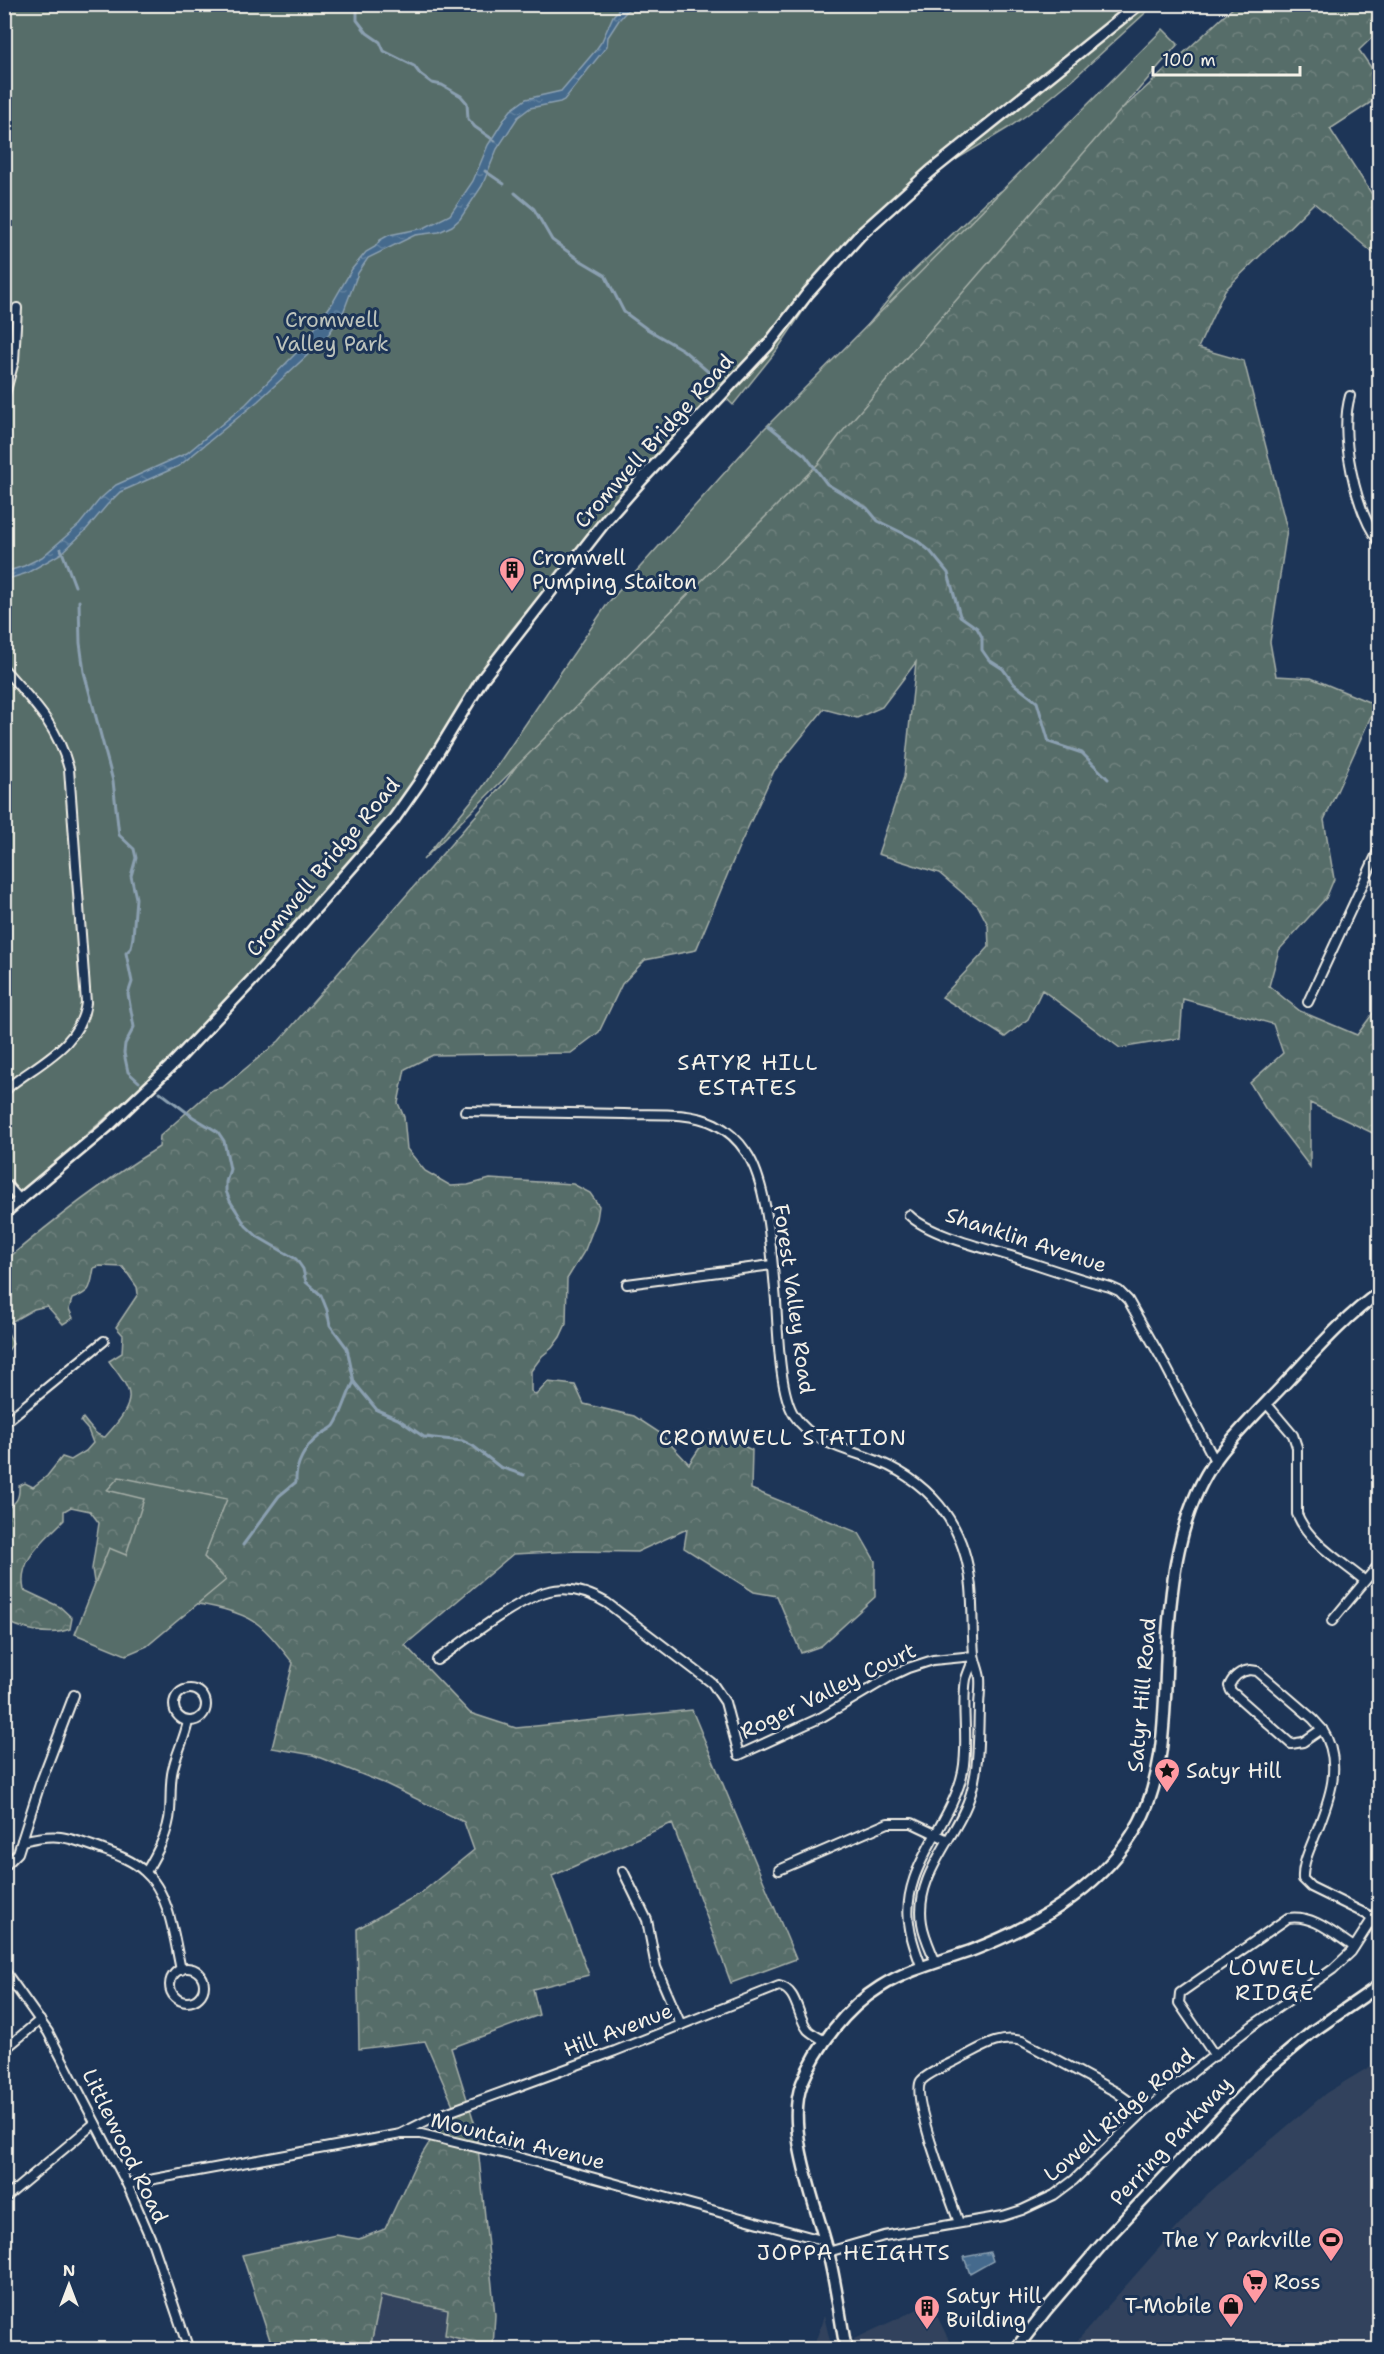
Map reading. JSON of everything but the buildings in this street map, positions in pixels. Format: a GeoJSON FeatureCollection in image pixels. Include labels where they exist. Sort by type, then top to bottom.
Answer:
{"type":"FeatureCollection","features":[{"type":"Feature","properties":{"kind":"street","name":"Cromwell Bridge Road"},"geometry":{"type":"LineString","coordinates":[[4,1213],[107,1127],[173,1064],[255,977],[393,820],[419,783],[483,678],[607,519],[768,345],[833,264],[884,212],[931,171],[1139,4]]}},
{"type":"Feature","properties":{"kind":"street"},"geometry":{"type":"LineString","coordinates":[[4,398],[14,361],[17,308]]}},
{"type":"Feature","properties":{"kind":"street"},"geometry":{"type":"LineString","coordinates":[[1350,396],[1345,412],[1345,430],[1351,468],[1366,519],[1380,543]]}},
{"type":"Feature","properties":{"kind":"street"},"geometry":{"type":"LineString","coordinates":[[4,669],[54,729],[64,749],[69,770],[86,1003],[84,1016],[69,1042],[4,1092]]}},
{"type":"Feature","properties":{"kind":"street"},"geometry":{"type":"LineString","coordinates":[[1308,1002],[1380,847]]}},
{"type":"Feature","properties":{"kind":"street","name":"Forest Valley Road"},"geometry":{"type":"LineString","coordinates":[[465,1111],[679,1115],[715,1124],[727,1132],[747,1153],[756,1170],[764,1202],[781,1359],[792,1412],[801,1425],[825,1442],[889,1465],[924,1487],[955,1530],[967,1560],[971,1585],[974,1656],[980,1677],[977,1759],[971,1793],[964,1812],[930,1872],[922,1903],[922,1925],[936,1963]]}},
{"type":"Feature","properties":{"kind":"street"},"geometry":{"type":"LineString","coordinates":[[4,1182],[20,1200]]}},
{"type":"Feature","properties":{"kind":"street","name":"Shanklin Avenue"},"geometry":{"type":"LineString","coordinates":[[909,1215],[930,1228],[964,1242],[1119,1291],[1128,1300],[1161,1358],[1215,1461]]}},
{"type":"Feature","properties":{"kind":"street"},"geometry":{"type":"LineString","coordinates":[[627,1284],[772,1265]]}},
{"type":"Feature","properties":{"kind":"street","name":"Satyr Hill Road"},"geometry":{"type":"LineString","coordinates":[[846,2349],[827,2247],[806,2178],[798,2113],[802,2083],[825,2041],[849,2013],[873,1992],[884,1984],[998,1939],[1057,1907],[1097,1875],[1133,1834],[1147,1806],[1159,1759],[1170,1604],[1175,1568],[1197,1494],[1215,1461],[1266,1403],[1351,1314],[1380,1292]]}},
{"type":"Feature","properties":{"kind":"street"},"geometry":{"type":"LineString","coordinates":[[4,1423],[104,1341]]}},
{"type":"Feature","properties":{"kind":"street"},"geometry":{"type":"LineString","coordinates":[[1266,1403],[1293,1435],[1297,1448],[1297,1514],[1301,1524],[1308,1534],[1365,1581]]}},
{"type":"Feature","properties":{"kind":"street"},"geometry":{"type":"LineString","coordinates":[[1332,1621],[1380,1563]]}},
{"type":"Feature","properties":{"kind":"street","name":"Roger Valley Court"},"geometry":{"type":"LineString","coordinates":[[437,1660],[521,1603],[537,1596],[561,1590],[592,1594],[712,1683],[725,1702],[740,1755],[822,1718],[893,1675],[909,1668],[933,1660],[974,1656]]}},
{"type":"Feature","properties":{"kind":"street","name":"Forest Valley Road"},"geometry":{"type":"LineString","coordinates":[[922,1968],[909,1928],[909,1896],[919,1866],[956,1798],[963,1769],[966,1679],[974,1656]]}},
{"type":"Feature","properties":{"kind":"street"},"geometry":{"type":"LineString","coordinates":[[1322,1729],[1303,1742],[1291,1744],[1241,1702],[1229,1686],[1243,1671],[1257,1671],[1322,1729],[1330,1744],[1333,1780],[1325,1812],[1303,1868],[1303,1879],[1311,1887],[1374,1918]]}},
{"type":"Feature","properties":{"kind":"street"},"geometry":{"type":"LineString","coordinates":[[190,1689],[200,1692],[206,1706],[202,1715],[194,1720],[188,1720],[179,1716],[174,1707],[174,1701],[180,1692],[190,1689]]}},
{"type":"Feature","properties":{"kind":"street"},"geometry":{"type":"LineString","coordinates":[[4,1867],[18,1853],[40,1784],[74,1695]]}},
{"type":"Feature","properties":{"kind":"street"},"geometry":{"type":"LineString","coordinates":[[146,1872],[154,1859],[168,1824],[172,1773],[185,1738],[188,1720]]}},
{"type":"Feature","properties":{"kind":"street"},"geometry":{"type":"LineString","coordinates":[[779,1870],[888,1822],[912,1822],[948,1839]]}},
{"type":"Feature","properties":{"kind":"street"},"geometry":{"type":"LineString","coordinates":[[22,1841],[59,1835],[123,1857],[146,1872],[155,1883],[166,1909],[181,1970]]}},
{"type":"Feature","properties":{"kind":"street"},"geometry":{"type":"LineString","coordinates":[[623,1871],[647,1920],[656,1967],[681,2025]]}},
{"type":"Feature","properties":{"kind":"street","name":"Lowell Ridge Road"},"geometry":{"type":"LineString","coordinates":[[827,2247],[1023,2210],[1054,2195],[1074,2180],[1144,2112],[1252,2026],[1344,1959],[1380,1907]]}},
{"type":"Feature","properties":{"kind":"street"},"geometry":{"type":"LineString","coordinates":[[1215,2056],[1179,2003],[1180,1994],[1288,1918],[1299,1916],[1309,1918],[1354,1947]]}},
{"type":"Feature","properties":{"kind":"street"},"geometry":{"type":"LineString","coordinates":[[192,1969],[201,1975],[203,1991],[196,2000],[180,2001],[172,1993],[171,1982],[181,1970],[192,1969]]}},
{"type":"Feature","properties":{"kind":"street","name":"Littlewood Road"},"geometry":{"type":"LineString","coordinates":[[4,1970],[40,2020],[127,2184],[153,2244],[189,2349]]}},
{"type":"Feature","properties":{"kind":"street","name":"Perring Parkway"},"geometry":{"type":"LineString","coordinates":[[1015,2349],[1102,2243],[1248,2088],[1312,2032],[1380,1985]]}},
{"type":"Feature","properties":{"kind":"street","name":"Hill Avenue"},"geometry":{"type":"LineString","coordinates":[[401,2134],[432,2118],[779,1986],[785,1988],[791,1995],[808,2030],[825,2041]]}},
{"type":"Feature","properties":{"kind":"street"},"geometry":{"type":"LineString","coordinates":[[4,2050],[40,2020]]}},
{"type":"Feature","properties":{"kind":"street"},"geometry":{"type":"LineString","coordinates":[[959,2223],[922,2114],[918,2090],[924,2078],[994,2041],[1011,2038],[1022,2041],[1097,2081],[1144,2112]]}},
{"type":"Feature","properties":{"kind":"street"},"geometry":{"type":"LineString","coordinates":[[4,2199],[95,2123]]}},
{"type":"Feature","properties":{"kind":"street","name":"Mountain Avenue"},"geometry":{"type":"LineString","coordinates":[[127,2184],[401,2134],[421,2134],[498,2152],[827,2247]]}},
{"type":"Feature","properties":{"kind":"shaded area"},"geometry":{"type":"Polygon","coordinates":[[[1379,2061],[1379,2349],[1070,2349],[1205,2196],[1326,2093],[1379,2061]]]}},
{"type":"Feature","properties":{"kind":"shaded area"},"geometry":{"type":"Polygon","coordinates":[[[380,2295],[448,2310],[445,2335],[503,2349],[370,2350],[380,2295]]]}},
{"type":"Feature","properties":{"kind":"shaded area"},"geometry":{"type":"Polygon","coordinates":[[[931,2303],[953,2349],[857,2349],[854,2339],[931,2303]]]}},
{"type":"Feature","properties":{"kind":"shaded area"},"geometry":{"type":"Polygon","coordinates":[[[824,2316],[832,2349],[813,2349],[824,2316]]]}},
{"type":"Feature","properties":{"kind":"green space","name":"Cromwell Valley Park"},"geometry":{"type":"Polygon","coordinates":[[[5,5],[1154,5],[1044,103],[947,165],[891,207],[838,259],[777,350],[733,405],[718,390],[617,500],[508,634],[474,681],[398,806],[251,974],[156,1074],[5,1205],[5,5]]]}},
{"type":"Feature","properties":{"kind":"green space"},"geometry":{"type":"Polygon","coordinates":[[[1236,5],[1379,5],[1379,31],[1359,50],[1379,79],[1379,97],[1330,129],[1379,205],[1379,258],[1314,203],[1225,290],[1198,348],[1244,361],[1287,529],[1270,642],[1276,676],[1311,678],[1376,705],[1324,820],[1334,879],[1326,898],[1279,950],[1269,986],[1300,1011],[1357,1035],[1379,1005],[1379,1136],[1310,1103],[1310,1167],[1265,1108],[1250,1083],[1283,1053],[1273,1024],[1183,999],[1180,1038],[1120,1048],[1042,990],[1028,1019],[1005,1037],[942,997],[989,947],[988,925],[978,906],[939,873],[878,854],[904,777],[916,662],[882,707],[857,718],[824,709],[774,771],[738,849],[696,950],[645,960],[622,984],[599,1032],[571,1053],[433,1055],[405,1069],[398,1103],[404,1117],[407,1149],[425,1171],[451,1186],[468,1185],[490,1179],[573,1184],[590,1193],[599,1206],[597,1219],[585,1250],[567,1279],[566,1324],[552,1348],[542,1356],[531,1371],[531,1391],[536,1395],[548,1382],[575,1385],[584,1404],[634,1416],[660,1433],[689,1464],[711,1431],[752,1450],[751,1489],[859,1533],[875,1561],[875,1597],[821,1646],[801,1653],[777,1596],[754,1592],[684,1548],[687,1529],[637,1552],[576,1551],[513,1554],[405,1645],[470,1713],[516,1728],[692,1710],[796,1959],[731,1983],[672,1823],[552,1876],[589,1975],[533,1989],[539,2015],[451,2048],[476,2128],[495,2315],[493,2347],[445,2335],[448,2310],[381,2295],[370,2349],[273,2349],[242,2255],[336,2235],[359,2239],[385,2229],[414,2167],[453,2105],[425,2041],[359,2049],[357,1929],[421,1893],[474,1850],[464,1822],[386,1784],[313,1755],[272,1748],[293,1663],[259,1625],[227,1610],[205,1605],[96,1594],[92,1569],[99,1523],[90,1511],[71,1507],[64,1511],[64,1520],[34,1551],[23,1579],[24,1590],[60,1607],[72,1618],[70,1629],[45,1632],[5,1621],[5,1510],[16,1501],[19,1486],[25,1483],[33,1487],[47,1476],[62,1457],[71,1460],[86,1451],[93,1443],[88,1430],[81,1422],[83,1418],[95,1432],[105,1437],[126,1409],[128,1390],[109,1361],[122,1353],[123,1335],[116,1327],[138,1294],[137,1287],[123,1267],[94,1268],[92,1281],[87,1291],[72,1299],[69,1309],[73,1318],[63,1324],[47,1306],[34,1309],[9,1323],[7,1331],[13,1344],[5,1354],[5,1261],[80,1201],[159,1147],[160,1136],[212,1090],[223,1087],[279,1041],[506,781],[657,558],[801,408],[905,279],[988,200],[1128,104],[1236,5]]]}},
{"type":"Feature","properties":{"kind":"green space"},"geometry":{"type":"Polygon","coordinates":[[[1163,29],[1178,44],[842,432],[818,464],[423,860],[482,788],[608,603],[761,432],[1163,29]]]}},
{"type":"Feature","properties":{"kind":"green space"},"geometry":{"type":"Polygon","coordinates":[[[119,1477],[227,1499],[204,1557],[226,1580],[147,1646],[126,1655],[75,1634],[109,1548],[126,1555],[144,1499],[107,1490],[119,1477]]]}},
{"type":"Feature","properties":{"kind":"water"},"geometry":{"type":"Polygon","coordinates":[[[623,5],[632,5],[608,37],[607,46],[564,100],[530,108],[518,117],[497,149],[482,186],[460,219],[439,232],[415,235],[368,258],[358,273],[343,313],[326,338],[258,401],[179,466],[120,492],[62,553],[27,573],[5,580],[5,572],[42,557],[79,525],[100,499],[116,485],[187,453],[246,404],[301,348],[333,302],[352,269],[380,240],[389,235],[424,228],[450,215],[473,181],[488,145],[511,110],[526,99],[561,91],[595,51],[613,16],[623,5]]]}},
{"type":"Feature","properties":{"kind":"water"},"geometry":{"type":"Polygon","coordinates":[[[990,2252],[993,2261],[970,2274],[964,2257],[990,2252]]]}},
{"type":"Feature","properties":{"kind":"waterway"},"geometry":{"type":"LineString","coordinates":[[357,4],[357,20],[367,33],[380,42],[384,51],[414,66],[432,83],[442,85],[461,96],[467,103],[468,119],[495,141]]}},
{"type":"Feature","properties":{"kind":"waterway"},"geometry":{"type":"LineString","coordinates":[[485,171],[504,184]]}},
{"type":"Feature","properties":{"kind":"waterway"},"geometry":{"type":"LineString","coordinates":[[515,193],[534,209],[552,240],[605,275],[624,312],[647,329],[683,350],[713,376]]}},
{"type":"Feature","properties":{"kind":"waterway"},"geometry":{"type":"LineString","coordinates":[[769,426],[805,455],[827,484],[867,508],[878,521],[915,539],[930,551],[948,573],[960,616],[977,628],[982,637],[982,650],[989,660],[1003,669],[1014,684],[1037,702],[1049,742],[1082,753],[1108,779]]}},
{"type":"Feature","properties":{"kind":"waterway"},"geometry":{"type":"LineString","coordinates":[[61,549],[75,586]]}},
{"type":"Feature","properties":{"kind":"waterway"},"geometry":{"type":"LineString","coordinates":[[79,601],[80,643],[84,672],[113,781],[119,835],[134,849],[136,858],[131,876],[136,898],[133,937],[131,948],[126,953],[132,982],[128,994],[134,1027],[125,1044],[124,1053],[128,1072],[139,1082]]}},
{"type":"Feature","properties":{"kind":"waterway"},"geometry":{"type":"LineString","coordinates":[[160,1092],[193,1117],[218,1132],[224,1141],[230,1169],[226,1182],[226,1191],[230,1201],[246,1226],[258,1237],[296,1259],[303,1269],[306,1282],[321,1295],[330,1325],[347,1348],[354,1382],[377,1410],[398,1419],[424,1437],[463,1441],[500,1467],[524,1475]]}},
{"type":"Feature","properties":{"kind":"waterway"},"geometry":{"type":"LineString","coordinates":[[243,1545],[279,1496],[296,1482],[297,1469],[305,1451],[313,1441],[334,1426],[354,1382]]}},
{"type":"Feature","properties":{"kind":"place","name":"Cromwell Pumping Staiton"},"geometry":{"type":"Point","coordinates":[512,593]}},
{"type":"Feature","properties":{"kind":"place","name":"Satyr Hill"},"geometry":{"type":"Point","coordinates":[1167,1794]}},
{"type":"Feature","properties":{"kind":"place","name":"The Y Parkville"},"geometry":{"type":"Point","coordinates":[1331,2263]}},
{"type":"Feature","properties":{"kind":"place","name":"Ross"},"geometry":{"type":"Point","coordinates":[1255,2305]}},
{"type":"Feature","properties":{"kind":"place","name":"T-Mobile"},"geometry":{"type":"Point","coordinates":[1231,2329]}},
{"type":"Feature","properties":{"kind":"place","name":"Satyr Hill Building"},"geometry":{"type":"Point","coordinates":[927,2331]}},
{"type":"Feature","properties":{"kind":"district","name":"SATYR HILL ESTATES"},"geometry":{"type":"Point","coordinates":[748,1074]}},
{"type":"Feature","properties":{"kind":"district","name":"CROMWELL STATION"},"geometry":{"type":"Point","coordinates":[783,1437]}},
{"type":"Feature","properties":{"kind":"district","name":"LOWELL RIDGE"},"geometry":{"type":"Point","coordinates":[1275,1980]}},
{"type":"Feature","properties":{"kind":"district","name":"JOPPA HEIGHTS"},"geometry":{"type":"Point","coordinates":[854,2252]}}]}
